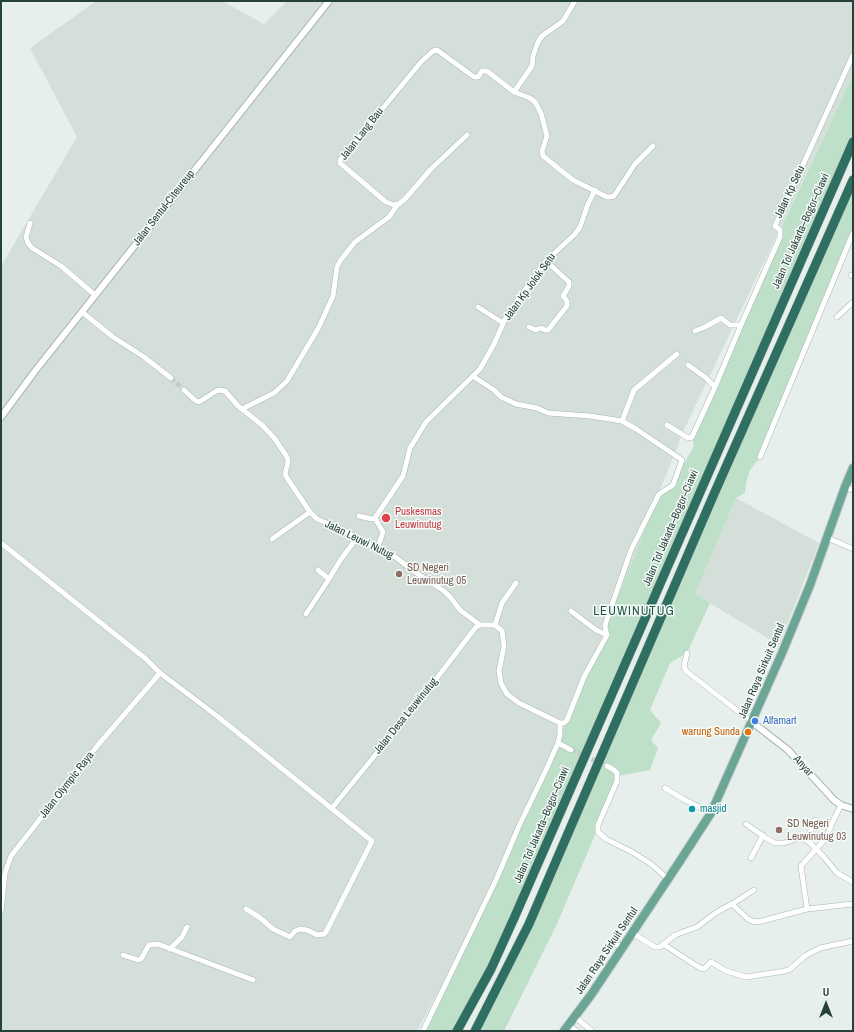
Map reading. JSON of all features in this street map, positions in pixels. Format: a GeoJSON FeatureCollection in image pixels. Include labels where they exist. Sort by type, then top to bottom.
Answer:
{"type":"FeatureCollection","features":[{"type":"Feature","properties":{"kind":"highway","name":"Jalan Tol Jakarta–Bogor–Ciawi"},"geometry":{"type":"LineString","coordinates":[[457,1031],[491,969],[515,916],[853,142]]}},
{"type":"Feature","properties":{"kind":"highway"},"geometry":{"type":"LineString","coordinates":[[476,1031],[529,924],[714,494],[853,180]]}},
{"type":"Feature","properties":{"kind":"main road","name":"Jalan Raya Sirkuit Sentul"},"geometry":{"type":"LineString","coordinates":[[567,1028],[711,813],[782,654],[849,488],[853,468]]}},
{"type":"Feature","properties":{"kind":"street"},"geometry":{"type":"LineString","coordinates":[[575,1],[563,21],[542,36],[533,56],[532,66],[514,92],[530,98],[539,107],[544,120],[547,136],[542,151],[543,156],[572,180],[607,197],[610,197],[614,196],[635,164],[653,146]]}},
{"type":"Feature","properties":{"kind":"street","name":"Jalan Sentul-Citeureup"},"geometry":{"type":"LineString","coordinates":[[1,417],[35,371],[327,2]]}},
{"type":"Feature","properties":{"kind":"street","name":"Jalan Lang Bau"},"geometry":{"type":"LineString","coordinates":[[399,204],[394,205],[386,202],[343,166],[340,163],[340,160],[421,62],[433,51],[437,50],[474,77],[478,77],[482,71],[487,71],[514,92]]}},
{"type":"Feature","properties":{"kind":"street","name":"Jalan Kp Setu"},"geometry":{"type":"LineString","coordinates":[[667,425],[688,438],[692,437],[780,237],[780,230],[775,226],[853,55]]}},
{"type":"Feature","properties":{"kind":"street"},"geometry":{"type":"LineString","coordinates":[[242,409],[274,393],[287,381],[319,328],[333,296],[337,267],[340,261],[356,242],[389,217],[431,169],[467,135]]}},
{"type":"Feature","properties":{"kind":"street","name":"Jalan Kp Jolok Setu"},"geometry":{"type":"LineString","coordinates":[[374,519],[403,476],[410,448],[426,422],[474,377],[486,360],[507,315],[546,261],[578,231],[595,190]]}},
{"type":"Feature","properties":{"kind":"street"},"geometry":{"type":"LineString","coordinates":[[30,223],[26,237],[32,248],[61,266],[95,295]]}},
{"type":"Feature","properties":{"kind":"street"},"geometry":{"type":"LineString","coordinates":[[760,457],[853,233]]}},
{"type":"Feature","properties":{"kind":"street"},"geometry":{"type":"LineString","coordinates":[[529,327],[536,330],[541,328],[548,330],[567,306],[567,301],[563,296],[569,284],[546,261]]}},
{"type":"Feature","properties":{"kind":"street"},"geometry":{"type":"LineString","coordinates":[[837,316],[853,302]]}},
{"type":"Feature","properties":{"kind":"street"},"geometry":{"type":"LineString","coordinates":[[478,307],[503,323]]}},
{"type":"Feature","properties":{"kind":"street"},"geometry":{"type":"LineString","coordinates":[[82,312],[113,337],[144,357],[170,378]]}},
{"type":"Feature","properties":{"kind":"street"},"geometry":{"type":"LineString","coordinates":[[695,331],[721,318],[730,325],[741,325]]}},
{"type":"Feature","properties":{"kind":"street"},"geometry":{"type":"LineString","coordinates":[[622,422],[634,390],[676,354]]}},
{"type":"Feature","properties":{"kind":"street"},"geometry":{"type":"LineString","coordinates":[[688,365],[715,386]]}},
{"type":"Feature","properties":{"kind":"street"},"geometry":{"type":"LineString","coordinates":[[474,377],[501,396],[516,404],[537,408],[548,413],[590,416],[622,422],[636,429],[682,460],[672,485],[659,494],[631,550],[606,622],[605,627],[607,635],[584,677],[567,720],[564,723],[560,723],[519,703],[507,694],[501,683],[499,671],[503,653],[503,636],[500,628],[495,625],[480,625]]}},
{"type":"Feature","properties":{"kind":"street"},"geometry":{"type":"LineString","coordinates":[[184,390],[199,402],[218,390],[225,390],[242,409],[268,432],[287,457],[288,462],[285,474],[310,512],[272,539]]}},
{"type":"Feature","properties":{"kind":"street","name":"Jalan Leuwi Nutug"},"geometry":{"type":"LineString","coordinates":[[310,512],[317,519],[341,529],[369,545],[378,547],[394,556],[444,591],[460,610],[480,625]]}},
{"type":"Feature","properties":{"kind":"street"},"geometry":{"type":"LineString","coordinates":[[359,516],[374,519],[383,532],[378,547]]}},
{"type":"Feature","properties":{"kind":"street"},"geometry":{"type":"LineString","coordinates":[[306,614],[341,559],[357,538]]}},
{"type":"Feature","properties":{"kind":"street"},"geometry":{"type":"LineString","coordinates":[[828,538],[853,549]]}},
{"type":"Feature","properties":{"kind":"street"},"geometry":{"type":"LineString","coordinates":[[1,543],[146,660],[160,673],[372,841],[326,932],[321,935],[317,935],[308,930],[300,929],[295,931],[290,937],[273,928],[246,909]]}},
{"type":"Feature","properties":{"kind":"street"},"geometry":{"type":"LineString","coordinates":[[318,570],[329,579]]}},
{"type":"Feature","properties":{"kind":"street"},"geometry":{"type":"LineString","coordinates":[[495,625],[502,603],[516,583]]}},
{"type":"Feature","properties":{"kind":"street"},"geometry":{"type":"LineString","coordinates":[[571,611],[596,630],[607,635]]}},
{"type":"Feature","properties":{"kind":"street","name":"Jalan Desa Leuwinutug"},"geometry":{"type":"LineString","coordinates":[[332,808],[420,700],[476,627],[480,625]]}},
{"type":"Feature","properties":{"kind":"street"},"geometry":{"type":"LineString","coordinates":[[687,653],[685,663],[686,671],[752,722]]}},
{"type":"Feature","properties":{"kind":"street","name":"Jalan Olympic Raya"},"geometry":{"type":"LineString","coordinates":[[1,911],[5,873],[11,856],[98,745],[160,673]]}},
{"type":"Feature","properties":{"kind":"street","name":"Anyar"},"geometry":{"type":"LineString","coordinates":[[752,722],[788,750],[834,800],[841,805],[853,808]]}},
{"type":"Feature","properties":{"kind":"street"},"geometry":{"type":"LineString","coordinates":[[423,1031],[496,880],[519,826],[546,770],[558,743],[560,723]]}},
{"type":"Feature","properties":{"kind":"street"},"geometry":{"type":"LineString","coordinates":[[558,743],[571,750]]}},
{"type":"Feature","properties":{"kind":"street"},"geometry":{"type":"LineString","coordinates":[[607,766],[617,773],[617,781],[598,825],[598,832],[606,840],[632,852],[651,864],[668,879]]}},
{"type":"Feature","properties":{"kind":"street"},"geometry":{"type":"LineString","coordinates":[[664,788],[682,799],[711,813]]}},
{"type":"Feature","properties":{"kind":"street"},"geometry":{"type":"LineString","coordinates":[[807,909],[801,866],[826,838],[841,805]]}},
{"type":"Feature","properties":{"kind":"street"},"geometry":{"type":"LineString","coordinates":[[807,840],[816,820]]}},
{"type":"Feature","properties":{"kind":"street"},"geometry":{"type":"LineString","coordinates":[[746,824],[766,838],[775,842],[784,843],[793,840],[798,836],[807,840],[837,873],[853,882]]}},
{"type":"Feature","properties":{"kind":"street"},"geometry":{"type":"LineString","coordinates":[[751,858],[763,835]]}},
{"type":"Feature","properties":{"kind":"street"},"geometry":{"type":"LineString","coordinates":[[632,933],[655,946],[660,946],[675,935],[697,927],[717,912],[754,890]]}},
{"type":"Feature","properties":{"kind":"street"},"geometry":{"type":"LineString","coordinates":[[732,904],[752,922],[758,922],[807,909],[853,904]]}},
{"type":"Feature","properties":{"kind":"street"},"geometry":{"type":"LineString","coordinates":[[170,949],[182,937],[187,927]]}},
{"type":"Feature","properties":{"kind":"street"},"geometry":{"type":"LineString","coordinates":[[663,944],[700,968],[704,969],[711,962],[726,971],[746,977],[786,971],[805,956],[820,948],[853,940]]}},
{"type":"Feature","properties":{"kind":"street"},"geometry":{"type":"LineString","coordinates":[[611,942],[622,947]]}},
{"type":"Feature","properties":{"kind":"street"},"geometry":{"type":"LineString","coordinates":[[123,955],[138,960],[141,959],[148,946],[158,944],[253,980]]}},
{"type":"Feature","properties":{"kind":"street"},"geometry":{"type":"LineString","coordinates":[[575,1017],[592,1031]]}},
{"type":"Feature","properties":{"kind":"street"},"geometry":{"type":"LineString","coordinates":[[567,1028],[576,1031]]}},
{"type":"Feature","properties":{"kind":"shaded area"},"geometry":{"type":"Polygon","coordinates":[[[96,1],[222,1],[264,24],[287,1],[853,1],[853,75],[683,432],[567,726],[461,950],[417,1031],[1,1031],[1,266],[77,137],[30,48],[96,1]]]}},
{"type":"Feature","properties":{"kind":"shaded area"},"geometry":{"type":"Polygon","coordinates":[[[736,498],[819,543],[779,645],[695,594],[736,498]]]}},
{"type":"Feature","properties":{"kind":"green space"},"geometry":{"type":"Polygon","coordinates":[[[853,75],[853,142],[525,894],[457,1031],[423,1031],[546,770],[589,670],[607,635],[605,629],[659,494],[670,488],[682,460],[685,462],[694,446],[692,437],[780,237],[780,230],[853,75]]]}},
{"type":"Feature","properties":{"kind":"green space"},"geometry":{"type":"Polygon","coordinates":[[[853,180],[853,233],[760,457],[750,470],[745,493],[736,498],[695,594],[710,603],[687,653],[670,663],[650,710],[661,723],[651,740],[658,748],[650,770],[618,776],[598,828],[556,926],[504,1031],[475,1031],[505,974],[853,180]]]}},
{"type":"Feature","properties":{"kind":"tunnel"},"geometry":{"type":"LineString","coordinates":[[171,378],[184,390]]}},
{"type":"Feature","properties":{"kind":"tunnel"},"geometry":{"type":"LineString","coordinates":[[571,750],[607,766]]}},
{"type":"Feature","properties":{"kind":"place","name":"Puskesmas Leuwinutug"},"geometry":{"type":"Point","coordinates":[386,518]}},
{"type":"Feature","properties":{"kind":"place","name":"SD Negeri Leuwinutug 05"},"geometry":{"type":"Point","coordinates":[399,574]}},
{"type":"Feature","properties":{"kind":"place","name":"Alfamart"},"geometry":{"type":"Point","coordinates":[755,721]}},
{"type":"Feature","properties":{"kind":"place","name":"warung Sunda"},"geometry":{"type":"Point","coordinates":[748,732]}},
{"type":"Feature","properties":{"kind":"place","name":"masjid"},"geometry":{"type":"Point","coordinates":[692,809]}},
{"type":"Feature","properties":{"kind":"place","name":"SD Negeri Leuwinutug 03"},"geometry":{"type":"Point","coordinates":[779,830]}},
{"type":"Feature","properties":{"kind":"district","name":"LEUWINUTUG"},"geometry":{"type":"Point","coordinates":[634,612]}}]}
